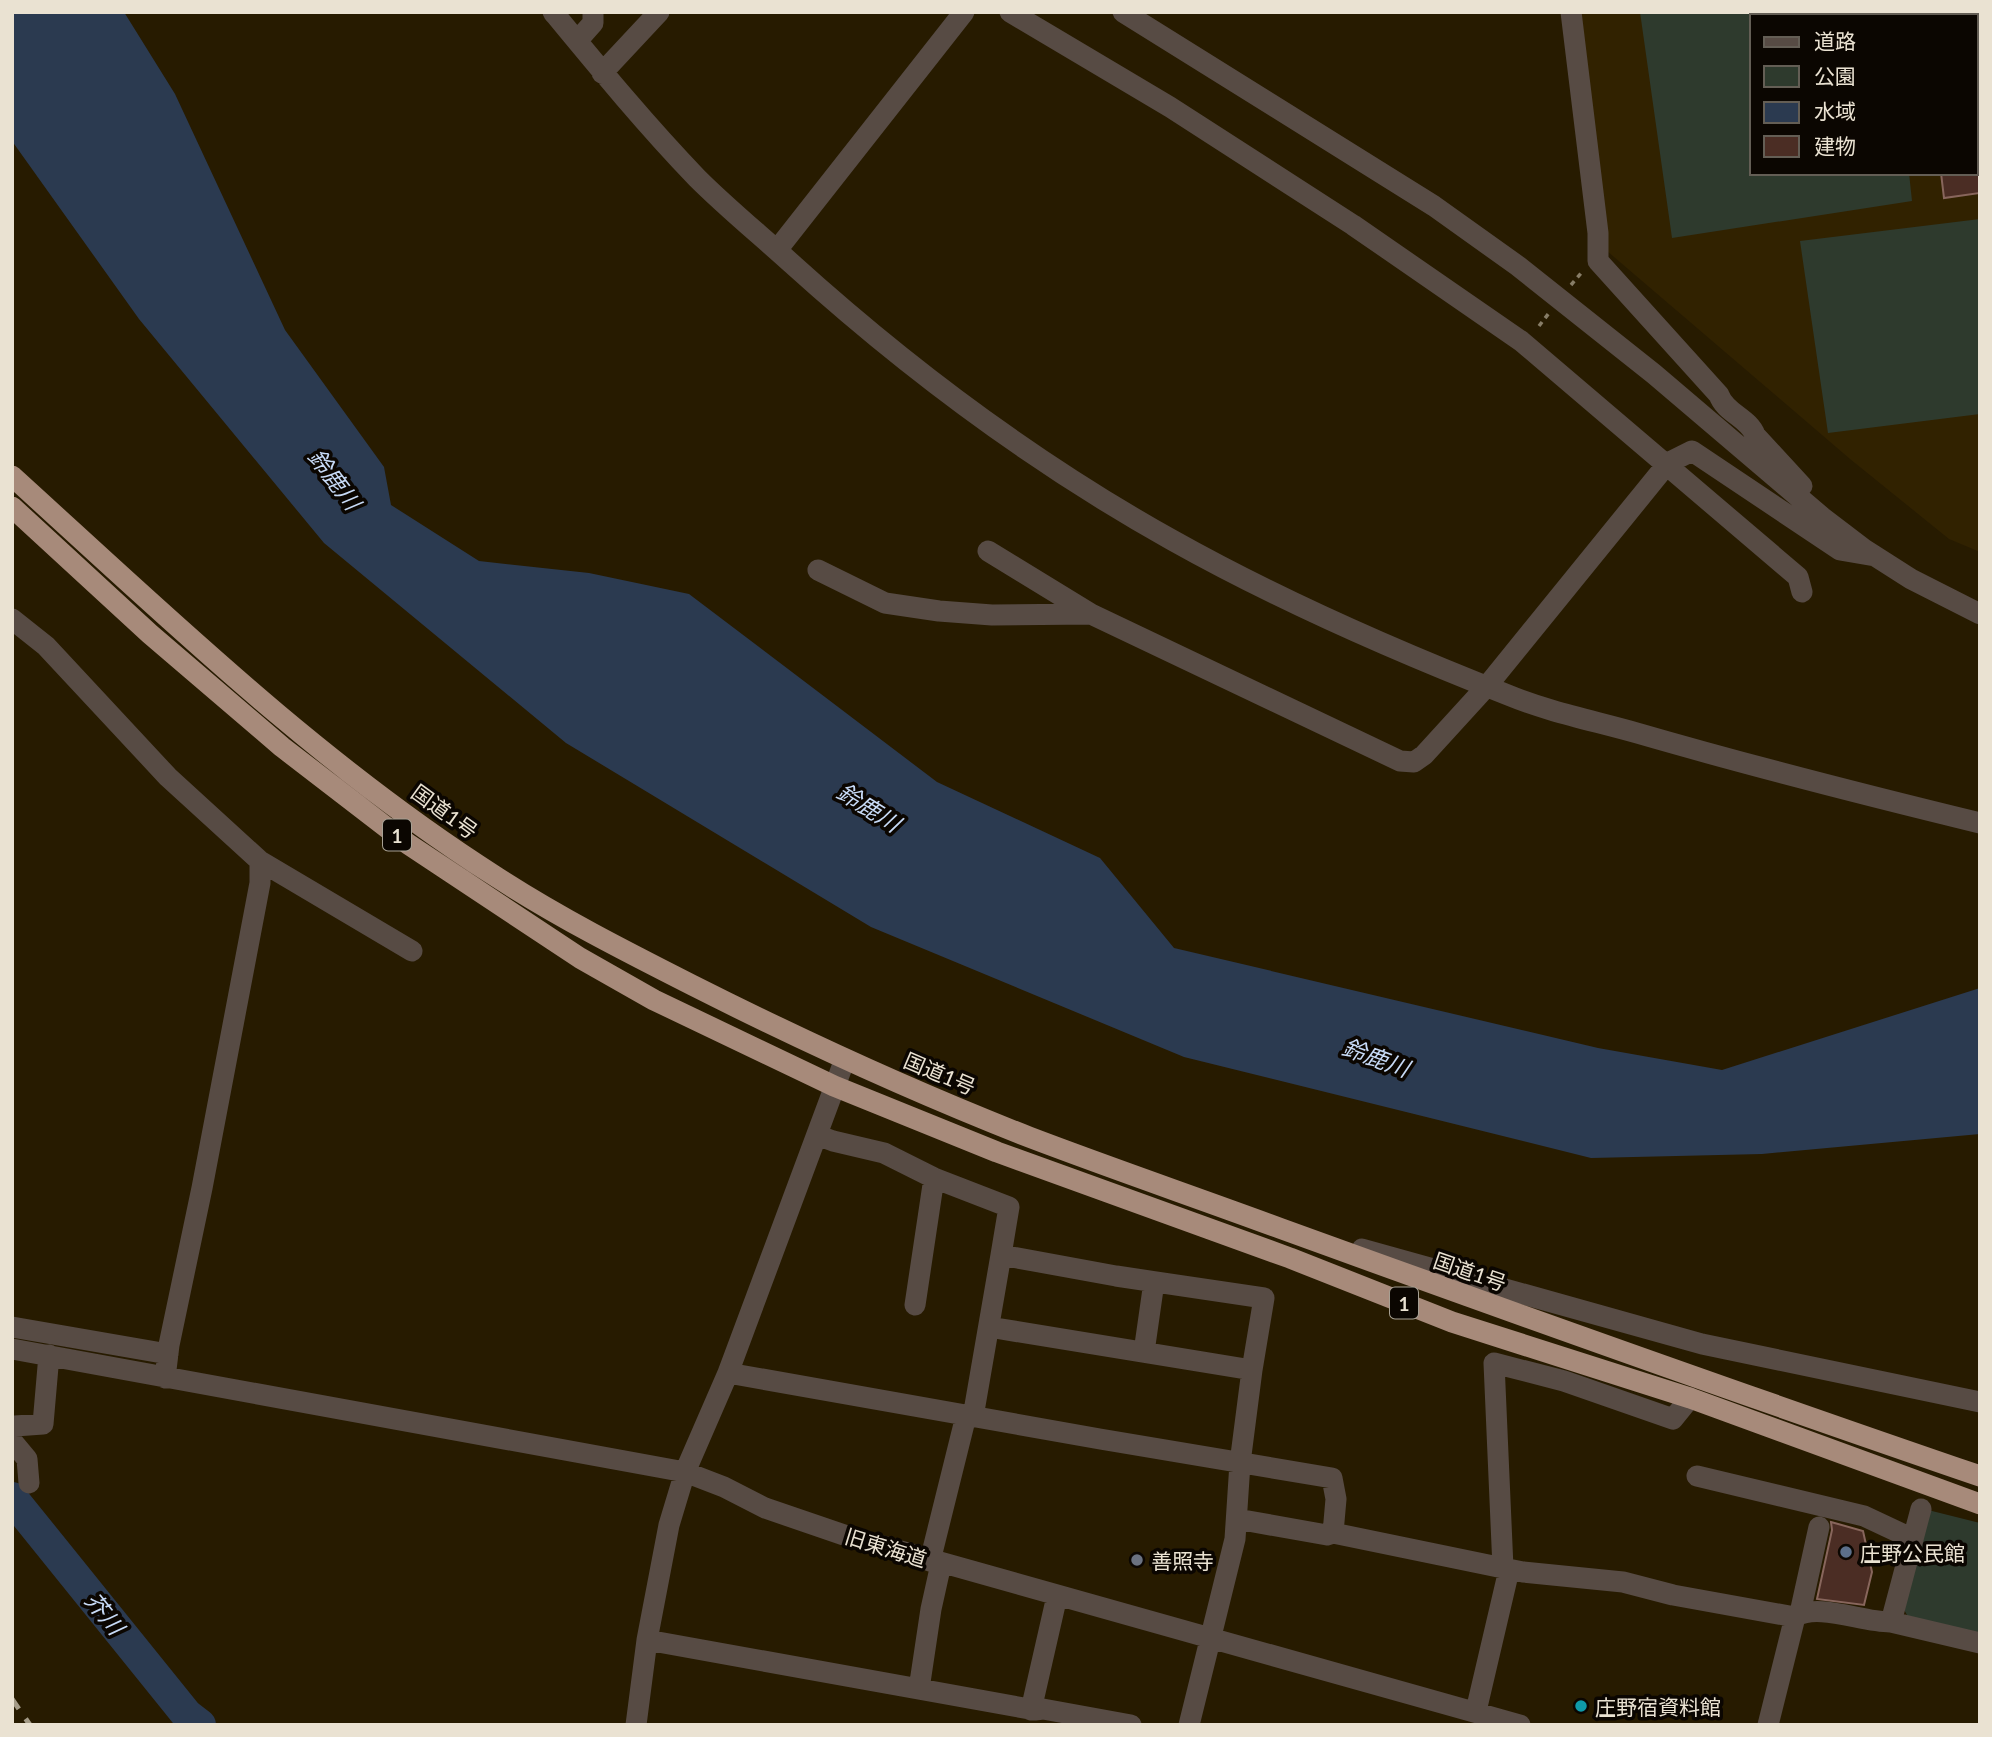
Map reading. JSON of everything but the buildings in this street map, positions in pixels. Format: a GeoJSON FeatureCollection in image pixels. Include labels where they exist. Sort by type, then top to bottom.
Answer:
{"type":"FeatureCollection","features":[{"type":"Feature","properties":{"kind":"highway","name":"国道1号"},"geometry":{"type":"LineString","coordinates":[[12,475],[139,592],[354,775],[473,861],[624,950],[845,1059],[1027,1136],[1648,1361],[1980,1476]]}},
{"type":"Feature","properties":{"kind":"highway","name":"1"},"geometry":{"type":"LineString","coordinates":[[12,506],[150,634],[282,747],[408,844],[580,958],[654,1000],[834,1086],[996,1152],[1290,1258],[1452,1322],[1690,1398],[1980,1504]]}},
{"type":"Feature","properties":{"kind":"street"},"geometry":{"type":"LineString","coordinates":[[554,12],[602,73],[698,178],[735,215],[842,309],[909,365],[995,428],[1168,538],[1278,595],[1364,635],[1511,697],[1752,766],[1980,823]]}},
{"type":"Feature","properties":{"kind":"street"},"geometry":{"type":"LineString","coordinates":[[577,41],[593,23],[593,12]]}},
{"type":"Feature","properties":{"kind":"street"},"geometry":{"type":"LineString","coordinates":[[602,73],[659,12]]}},
{"type":"Feature","properties":{"kind":"street"},"geometry":{"type":"LineString","coordinates":[[777,250],[964,12]]}},
{"type":"Feature","properties":{"kind":"street"},"geometry":{"type":"LineString","coordinates":[[1010,12],[1170,107],[1353,225],[1521,341],[1798,577],[1802,592]]}},
{"type":"Feature","properties":{"kind":"street"},"geometry":{"type":"LineString","coordinates":[[1123,12],[1434,206],[1518,266],[1654,374],[1822,517],[1911,579],[1980,614]]}},
{"type":"Feature","properties":{"kind":"street"},"geometry":{"type":"LineString","coordinates":[[1571,12],[1598,233],[1598,261],[1719,395],[1721,402],[1753,429],[1755,435],[1824,509],[1822,517]]}},
{"type":"Feature","properties":{"kind":"street"},"geometry":{"type":"LineString","coordinates":[[988,551],[1091,614],[1400,761],[1414,762],[1424,755],[1487,686],[1668,464],[1692,451],[1840,550],[1875,556]]}},
{"type":"Feature","properties":{"kind":"street"},"geometry":{"type":"LineString","coordinates":[[818,570],[885,603],[992,615],[1091,614]]}},
{"type":"Feature","properties":{"kind":"street"},"geometry":{"type":"LineString","coordinates":[[12,619],[46,646],[168,777],[260,861],[412,951]]}},
{"type":"Feature","properties":{"kind":"street"},"geometry":{"type":"LineString","coordinates":[[165,1378],[260,883],[260,861]]}},
{"type":"Feature","properties":{"kind":"street"},"geometry":{"type":"LineString","coordinates":[[636,1725],[647,1640],[679,1471],[728,1373],[845,1059]]}},
{"type":"Feature","properties":{"kind":"street"},"geometry":{"type":"LineString","coordinates":[[817,1135],[884,1153],[934,1178],[1009,1207],[989,1327],[936,1562],[919,1689]]}},
{"type":"Feature","properties":{"kind":"street"},"geometry":{"type":"LineString","coordinates":[[915,1305],[934,1178]]}},
{"type":"Feature","properties":{"kind":"street"},"geometry":{"type":"LineString","coordinates":[[1279,1228],[1702,1343],[1980,1402]]}},
{"type":"Feature","properties":{"kind":"street"},"geometry":{"type":"LineString","coordinates":[[1001,1255],[1264,1298],[1240,1463],[1235,1539],[1189,1725]]}},
{"type":"Feature","properties":{"kind":"street"},"geometry":{"type":"LineString","coordinates":[[1144,1352],[1154,1282]]}},
{"type":"Feature","properties":{"kind":"street"},"geometry":{"type":"LineString","coordinates":[[12,1327],[168,1354]]}},
{"type":"Feature","properties":{"kind":"street"},"geometry":{"type":"LineString","coordinates":[[989,1327],[1252,1370]]}},
{"type":"Feature","properties":{"kind":"street","name":"旧東海道"},"geometry":{"type":"LineString","coordinates":[[12,1349],[679,1471],[724,1487],[765,1508],[844,1535],[1520,1725]]}},
{"type":"Feature","properties":{"kind":"street"},"geometry":{"type":"LineString","coordinates":[[12,1429],[15,1426],[43,1424],[49,1355]]}},
{"type":"Feature","properties":{"kind":"street"},"geometry":{"type":"LineString","coordinates":[[1476,1711],[1506,1569],[1494,1363],[1564,1381],[1673,1419],[1690,1398]]}},
{"type":"Feature","properties":{"kind":"street"},"geometry":{"type":"LineString","coordinates":[[728,1373],[1332,1478],[1336,1499],[1333,1533]]}},
{"type":"Feature","properties":{"kind":"street"},"geometry":{"type":"LineString","coordinates":[[12,1441],[27,1459],[29,1483]]}},
{"type":"Feature","properties":{"kind":"street"},"geometry":{"type":"LineString","coordinates":[[1697,1476],[1864,1516],[1913,1539]]}},
{"type":"Feature","properties":{"kind":"street"},"geometry":{"type":"LineString","coordinates":[[1891,1622],[1921,1509]]}},
{"type":"Feature","properties":{"kind":"street"},"geometry":{"type":"LineString","coordinates":[[1237,1519],[1327,1535],[1333,1533],[1506,1569],[1623,1582],[1673,1595],[1798,1615],[1815,1611],[1877,1623],[1891,1622],[1980,1643]]}},
{"type":"Feature","properties":{"kind":"street"},"geometry":{"type":"LineString","coordinates":[[1768,1725],[1819,1527]]}},
{"type":"Feature","properties":{"kind":"street"},"geometry":{"type":"LineString","coordinates":[[1031,1710],[1057,1597]]}},
{"type":"Feature","properties":{"kind":"street"},"geometry":{"type":"LineString","coordinates":[[647,1640],[1031,1710],[1043,1709],[1131,1725]]}},
{"type":"Feature","properties":{"kind":"path"},"geometry":{"type":"LineString","coordinates":[[1564,293],[1591,260],[1598,261]]}},
{"type":"Feature","properties":{"kind":"path"},"geometry":{"type":"LineString","coordinates":[[1539,326],[1553,306]]}},
{"type":"Feature","properties":{"kind":"shaded area"},"geometry":{"type":"Polygon","coordinates":[[[1578,12],[1980,12],[1980,552],[1949,539],[1850,459],[1607,251],[1578,12]]]}},
{"type":"Feature","properties":{"kind":"green space"},"geometry":{"type":"Polygon","coordinates":[[[1640,12],[1881,12],[1882,14],[1750,14],[1750,175],[1909,175],[1912,201],[1672,238],[1640,12]]]}},
{"type":"Feature","properties":{"kind":"green space"},"geometry":{"type":"Polygon","coordinates":[[[1980,219],[1980,414],[1828,433],[1800,241],[1980,219]]]}},
{"type":"Feature","properties":{"kind":"green space"},"geometry":{"type":"Polygon","coordinates":[[[1928,1510],[1980,1523],[1980,1636],[1910,1620],[1903,1608],[1928,1510]]]}},
{"type":"Feature","properties":{"kind":"water","name":"鈴鹿川"},"geometry":{"type":"Polygon","coordinates":[[[12,12],[124,12],[175,94],[285,330],[384,467],[391,505],[479,561],[589,573],[689,594],[937,782],[1100,858],[1174,948],[1598,1048],[1722,1070],[1980,988],[1980,1134],[1762,1154],[1591,1158],[1184,1057],[871,927],[566,743],[324,543],[139,319],[12,141],[12,12]]]}},
{"type":"Feature","properties":{"kind":"waterway","name":"芥川"},"geometry":{"type":"LineString","coordinates":[[12,1498],[187,1715],[200,1725]]}},
{"type":"Feature","properties":{"kind":"railway"},"geometry":{"type":"LineString","coordinates":[[12,1699],[30,1725]]}},
{"type":"Feature","properties":{"kind":"place","name":"庄野公民館"},"geometry":{"type":"Point","coordinates":[1846,1552]}},
{"type":"Feature","properties":{"kind":"place","name":"善照寺"},"geometry":{"type":"Point","coordinates":[1137,1560]}},
{"type":"Feature","properties":{"kind":"place","name":"庄野宿資料館"},"geometry":{"type":"Point","coordinates":[1581,1706]}}]}
